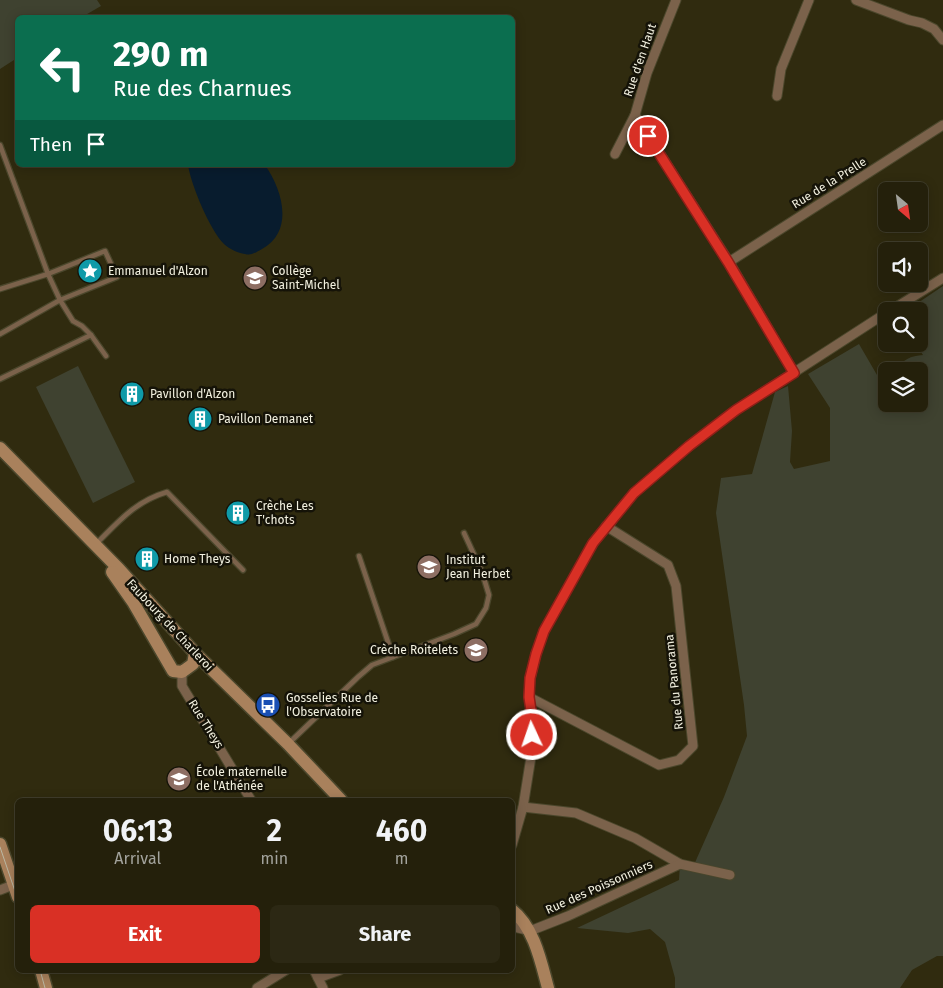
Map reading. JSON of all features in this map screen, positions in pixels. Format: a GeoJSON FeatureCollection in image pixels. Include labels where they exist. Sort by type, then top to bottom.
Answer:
{"type":"FeatureCollection","features":[{"type":"Feature","properties":{"kind":"main road","name":"Faubourg de Charleroi"},"geometry":{"type":"LineString","coordinates":[[0,448],[138,589],[175,631],[194,663],[288,744],[339,798]]}},
{"type":"Feature","properties":{"kind":"main road"},"geometry":{"type":"LineString","coordinates":[[0,458],[114,574],[173,671],[194,663]]}},
{"type":"Feature","properties":{"kind":"main road"},"geometry":{"type":"LineString","coordinates":[[156,643],[159,635],[166,630],[175,631]]}},
{"type":"Feature","properties":{"kind":"main road"},"geometry":{"type":"LineString","coordinates":[[0,844],[15,888]]}},
{"type":"Feature","properties":{"kind":"main road"},"geometry":{"type":"LineString","coordinates":[[515,913],[522,920],[535,944],[548,988]]}},
{"type":"Feature","properties":{"kind":"main road"},"geometry":{"type":"LineString","coordinates":[[42,973],[46,988]]}},
{"type":"Feature","properties":{"kind":"street","name":"Rue d'en Haut"},"geometry":{"type":"LineString","coordinates":[[615,154],[635,115],[647,72],[676,0]]}},
{"type":"Feature","properties":{"kind":"street"},"geometry":{"type":"LineString","coordinates":[[777,96],[781,70],[808,0]]}},
{"type":"Feature","properties":{"kind":"street"},"geometry":{"type":"LineString","coordinates":[[856,0],[922,23],[934,29],[943,40]]}},
{"type":"Feature","properties":{"kind":"street"},"geometry":{"type":"LineString","coordinates":[[635,115],[728,262],[794,373]]}},
{"type":"Feature","properties":{"kind":"street","name":"Rue de la Prelle"},"geometry":{"type":"LineString","coordinates":[[728,262],[943,125]]}},
{"type":"Feature","properties":{"kind":"street"},"geometry":{"type":"LineString","coordinates":[[904,302],[943,278]]}},
{"type":"Feature","properties":{"kind":"street"},"geometry":{"type":"LineString","coordinates":[[515,835],[523,807],[531,757],[533,724],[529,697],[530,678],[536,654],[544,631],[593,543],[634,493],[689,446],[736,410],[878,318]]}},
{"type":"Feature","properties":{"kind":"street","name":"Rue du Panorama"},"geometry":{"type":"LineString","coordinates":[[529,697],[659,765],[680,760],[693,746],[676,586],[668,565],[606,526]]}},
{"type":"Feature","properties":{"kind":"street","name":"Rue Theys"},"geometry":{"type":"LineString","coordinates":[[194,663],[182,686],[250,798]]}},
{"type":"Feature","properties":{"kind":"street"},"geometry":{"type":"LineString","coordinates":[[523,807],[576,813],[635,838],[680,864],[730,875]]}},
{"type":"Feature","properties":{"kind":"street","name":"Rue des Poissonniers"},"geometry":{"type":"LineString","coordinates":[[527,930],[568,916],[680,864]]}},
{"type":"Feature","properties":{"kind":"street"},"geometry":{"type":"LineString","coordinates":[[0,890],[15,891]]}},
{"type":"Feature","properties":{"kind":"street"},"geometry":{"type":"LineString","coordinates":[[515,926],[527,930]]}},
{"type":"Feature","properties":{"kind":"street"},"geometry":{"type":"LineString","coordinates":[[256,988],[281,973]]}},
{"type":"Feature","properties":{"kind":"street"},"geometry":{"type":"LineString","coordinates":[[316,974],[323,988]]}},
{"type":"Feature","properties":{"kind":"lane"},"geometry":{"type":"LineString","coordinates":[[0,145],[48,274],[60,300],[73,321],[82,326],[91,335],[106,356]]}},
{"type":"Feature","properties":{"kind":"lane"},"geometry":{"type":"LineString","coordinates":[[0,162],[6,160]]}},
{"type":"Feature","properties":{"kind":"lane"},"geometry":{"type":"LineString","coordinates":[[0,289],[48,274],[105,251],[117,277],[60,300],[0,334]]}},
{"type":"Feature","properties":{"kind":"lane"},"geometry":{"type":"LineString","coordinates":[[0,379],[91,335]]}},
{"type":"Feature","properties":{"kind":"lane"},"geometry":{"type":"LineString","coordinates":[[94,545],[135,506],[156,495],[167,492],[243,570]]}},
{"type":"Feature","properties":{"kind":"lane"},"geometry":{"type":"LineString","coordinates":[[288,744],[358,676],[372,666],[476,624],[486,608],[489,595],[482,572],[464,533]]}},
{"type":"Feature","properties":{"kind":"lane"},"geometry":{"type":"LineString","coordinates":[[359,556],[392,657]]}},
{"type":"Feature","properties":{"kind":"green space"},"geometry":{"type":"Polygon","coordinates":[[[0,0],[97,0],[101,6],[85,15],[15,15],[15,59],[0,69],[0,0]]]}},
{"type":"Feature","properties":{"kind":"green space"},"geometry":{"type":"Polygon","coordinates":[[[943,286],[943,956],[937,956],[912,970],[900,988],[675,988],[675,978],[665,942],[650,929],[628,933],[577,928],[679,880],[680,864],[693,867],[724,797],[747,736],[716,513],[721,478],[752,474],[775,392],[788,386],[792,431],[790,462],[794,469],[830,461],[830,408],[808,374],[859,344],[878,377],[878,412],[928,412],[928,362],[903,362],[915,356],[923,355],[921,352],[928,352],[928,302],[919,302],[943,286]]]}},
{"type":"Feature","properties":{"kind":"green space"},"geometry":{"type":"Polygon","coordinates":[[[78,366],[135,482],[93,503],[36,387],[78,366]]]}},
{"type":"Feature","properties":{"kind":"water"},"geometry":{"type":"Polygon","coordinates":[[[188,167],[266,167],[280,197],[282,221],[279,232],[272,241],[254,253],[242,253],[228,248],[213,229],[202,207],[188,167]]]}},
{"type":"Feature","properties":{"kind":"tram line"},"geometry":{"type":"LineString","coordinates":[[0,847],[15,891]]}},
{"type":"Feature","properties":{"kind":"tram line"},"geometry":{"type":"LineString","coordinates":[[41,973],[45,988]]}},
{"type":"Feature","properties":{"kind":"place","name":"Emmanuel d'Alzon"},"geometry":{"type":"Point","coordinates":[90,271]}},
{"type":"Feature","properties":{"kind":"place","name":"Collège Saint-Michel"},"geometry":{"type":"Point","coordinates":[255,278]}},
{"type":"Feature","properties":{"kind":"place","name":"Pavillon d'Alzon"},"geometry":{"type":"Point","coordinates":[132,394]}},
{"type":"Feature","properties":{"kind":"place","name":"Pavillon Demanet"},"geometry":{"type":"Point","coordinates":[200,419]}},
{"type":"Feature","properties":{"kind":"place","name":"Crèche Les T'chots"},"geometry":{"type":"Point","coordinates":[238,513]}},
{"type":"Feature","properties":{"kind":"place","name":"Home Theys"},"geometry":{"type":"Point","coordinates":[147,559]}},
{"type":"Feature","properties":{"kind":"place","name":"Institut Jean Herbet"},"geometry":{"type":"Point","coordinates":[429,567]}},
{"type":"Feature","properties":{"kind":"place","name":"Crèche Roitelets"},"geometry":{"type":"Point","coordinates":[476,650]}},
{"type":"Feature","properties":{"kind":"place","name":"Gosselies Rue de l'Observatoire"},"geometry":{"type":"Point","coordinates":[268,705]}},
{"type":"Feature","properties":{"kind":"place","name":"École maternelle de l'Athénée"},"geometry":{"type":"Point","coordinates":[179,779]}},
{"type":"Feature","properties":{"kind":"route"},"geometry":{"type":"LineString","coordinates":[[532,735],[533,724],[529,697],[530,678],[536,654],[544,631],[593,543],[634,493],[689,446],[736,410],[794,373],[728,262],[648,136]]}}]}
